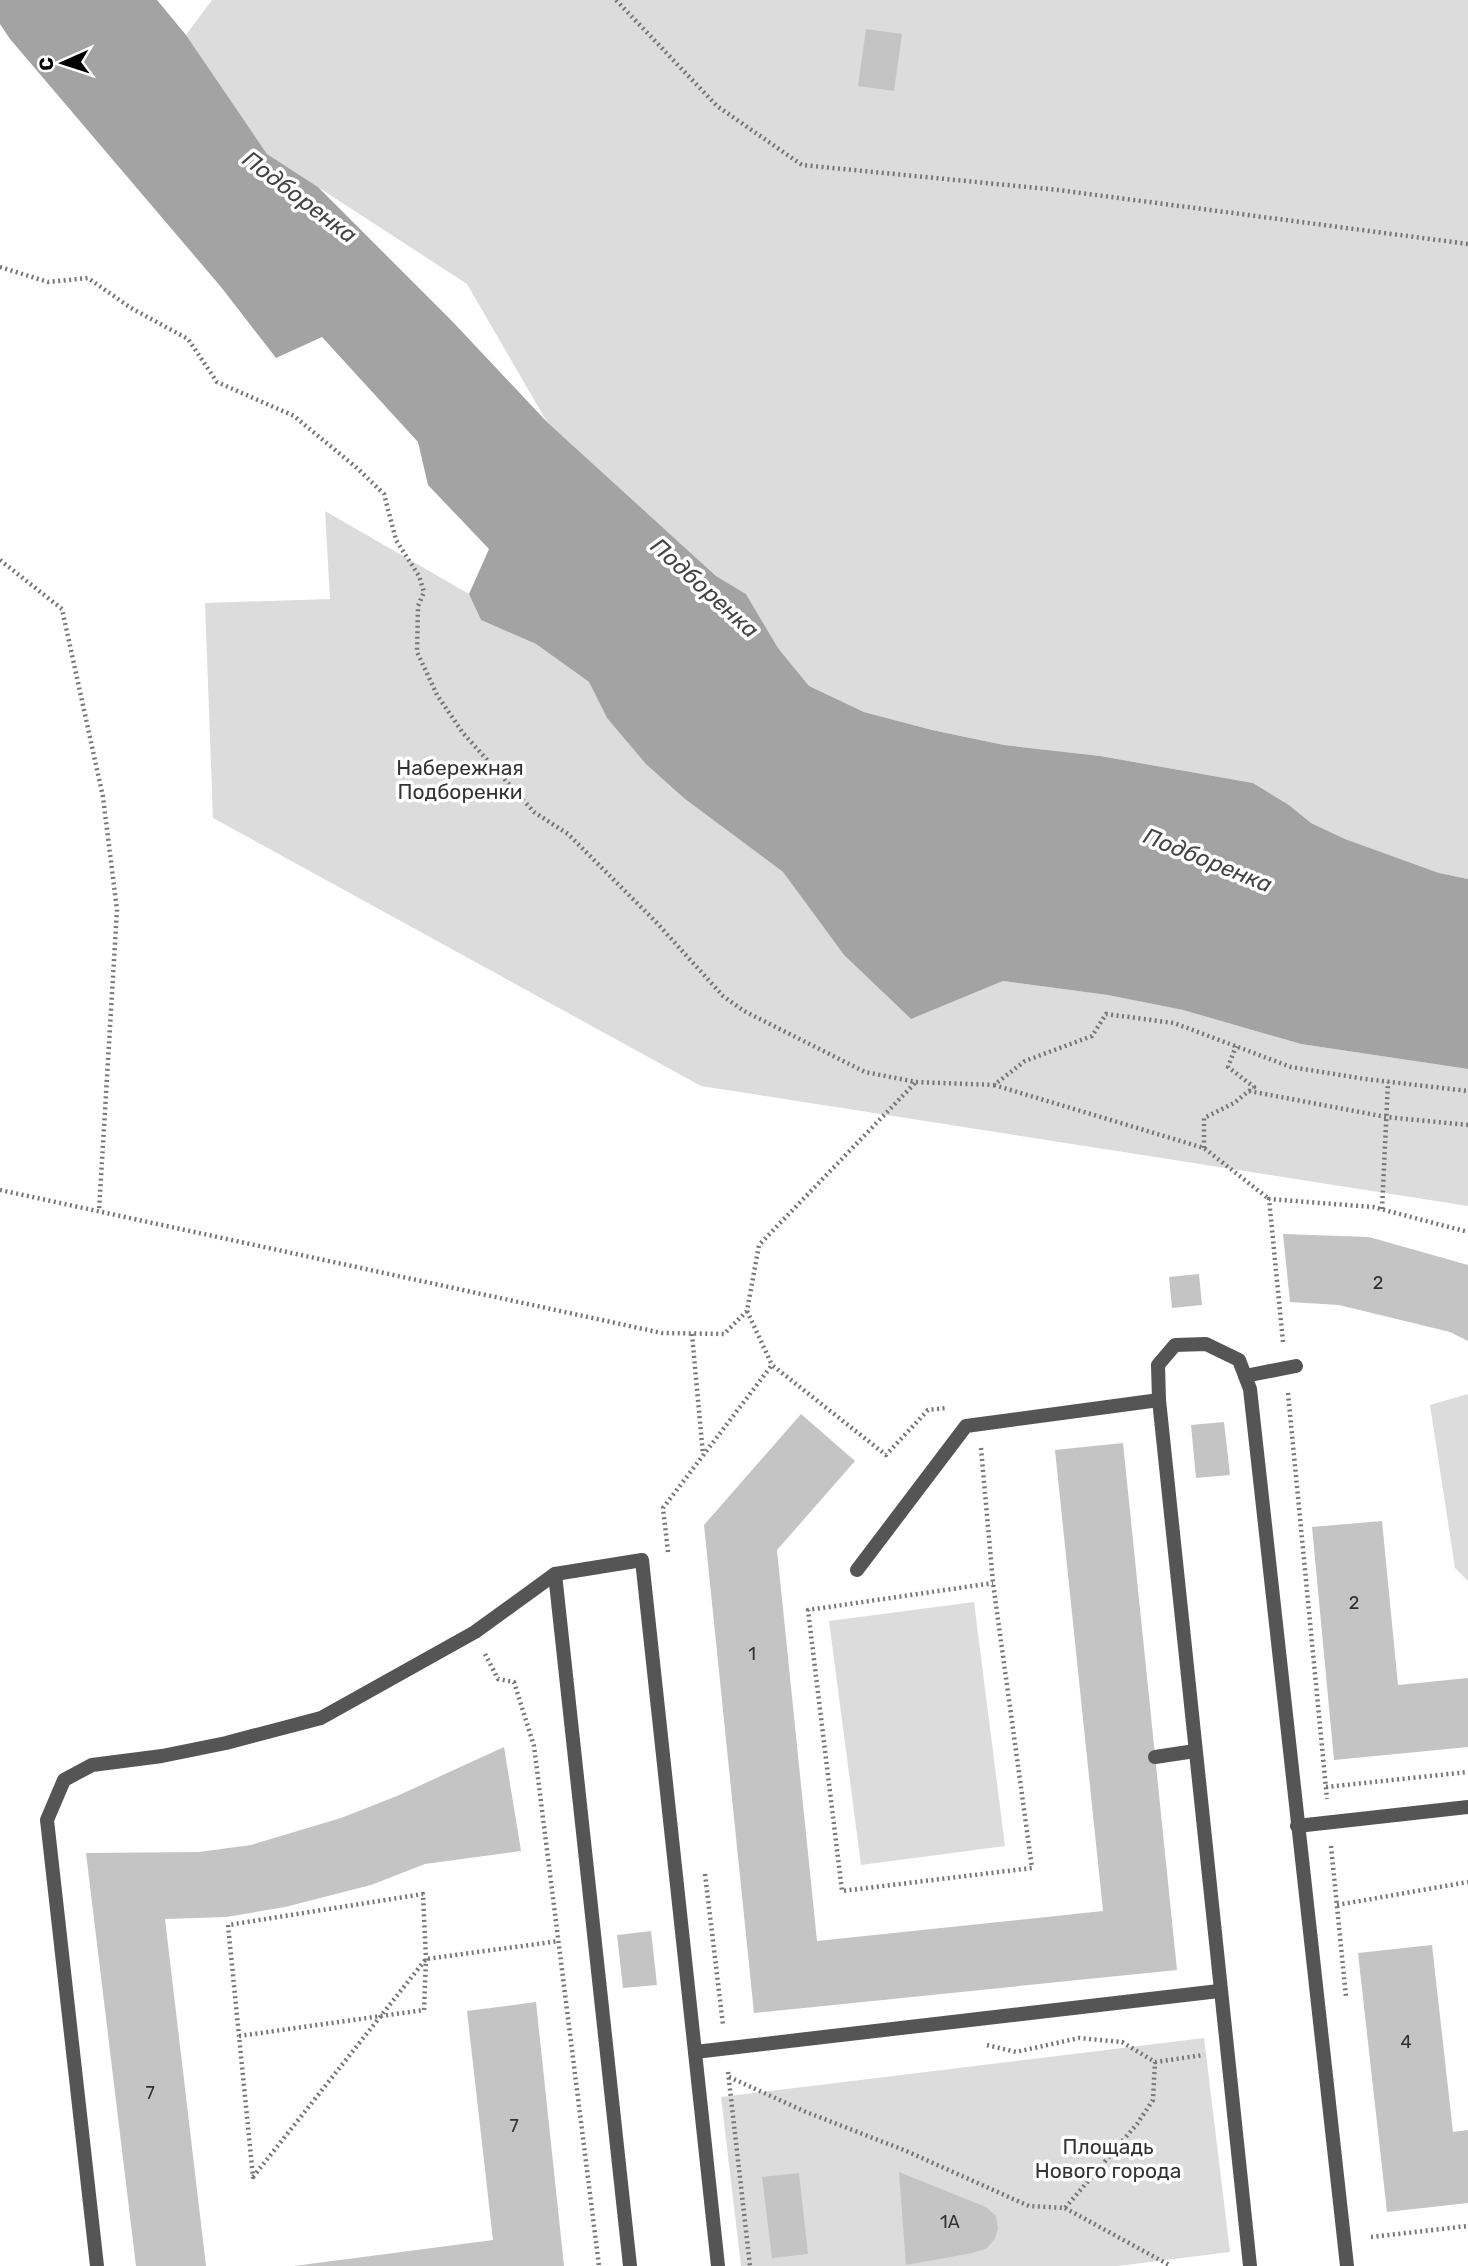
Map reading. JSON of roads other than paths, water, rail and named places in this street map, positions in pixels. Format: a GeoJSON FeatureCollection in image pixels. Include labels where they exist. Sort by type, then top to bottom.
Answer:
{"type":"FeatureCollection","features":[{"type":"Feature","properties":{"kind":"lane"},"geometry":{"type":"LineString","coordinates":[[1250,2266],[1159,1400],[1158,1365],[1175,1345],[1206,1344],[1239,1360],[1252,1403],[1348,2266]]}},
{"type":"Feature","properties":{"kind":"lane"},"geometry":{"type":"LineString","coordinates":[[1245,1376],[1291,1367]]}},
{"type":"Feature","properties":{"kind":"lane"},"geometry":{"type":"LineString","coordinates":[[857,1570],[965,1426],[1159,1400]]}},
{"type":"Feature","properties":{"kind":"lane"},"geometry":{"type":"LineString","coordinates":[[97,2266],[47,1820],[64,1780],[92,1765],[175,1754],[321,1718],[475,1632],[555,1574],[642,1560],[718,2266]]}},
{"type":"Feature","properties":{"kind":"lane"},"geometry":{"type":"LineString","coordinates":[[555,1574],[630,2266]]}},
{"type":"Feature","properties":{"kind":"lane"},"geometry":{"type":"LineString","coordinates":[[1155,1757],[1195,1751]]}},
{"type":"Feature","properties":{"kind":"lane"},"geometry":{"type":"LineString","coordinates":[[1297,1826],[1468,1807]]}},
{"type":"Feature","properties":{"kind":"lane"},"geometry":{"type":"LineString","coordinates":[[695,2052],[1219,1991]]}},
{"type":"Feature","properties":{"kind":"water","name":"Подборенка"},"geometry":{"type":"Polygon","coordinates":[[[0,0],[157,0],[186,35],[267,154],[318,187],[451,320],[547,422],[716,576],[746,594],[778,648],[809,686],[864,712],[932,730],[1004,745],[1100,756],[1253,783],[1289,805],[1311,823],[1345,839],[1439,873],[1468,879],[1468,1069],[1301,1044],[1183,1010],[1108,995],[1003,981],[911,1019],[844,955],[783,872],[685,799],[646,764],[607,718],[589,682],[536,644],[481,620],[469,594],[489,549],[428,485],[418,442],[322,337],[276,358],[221,287],[10,39],[0,24],[0,0]]]}},
{"type":"Feature","properties":{"kind":"park label","name":"Набережная Подборенки"},"geometry":{"type":"Point","coordinates":[460,779]}},
{"type":"Feature","properties":{"kind":"park label","name":"Площадь Нового города"},"geometry":{"type":"Point","coordinates":[1108,2158]}}]}
